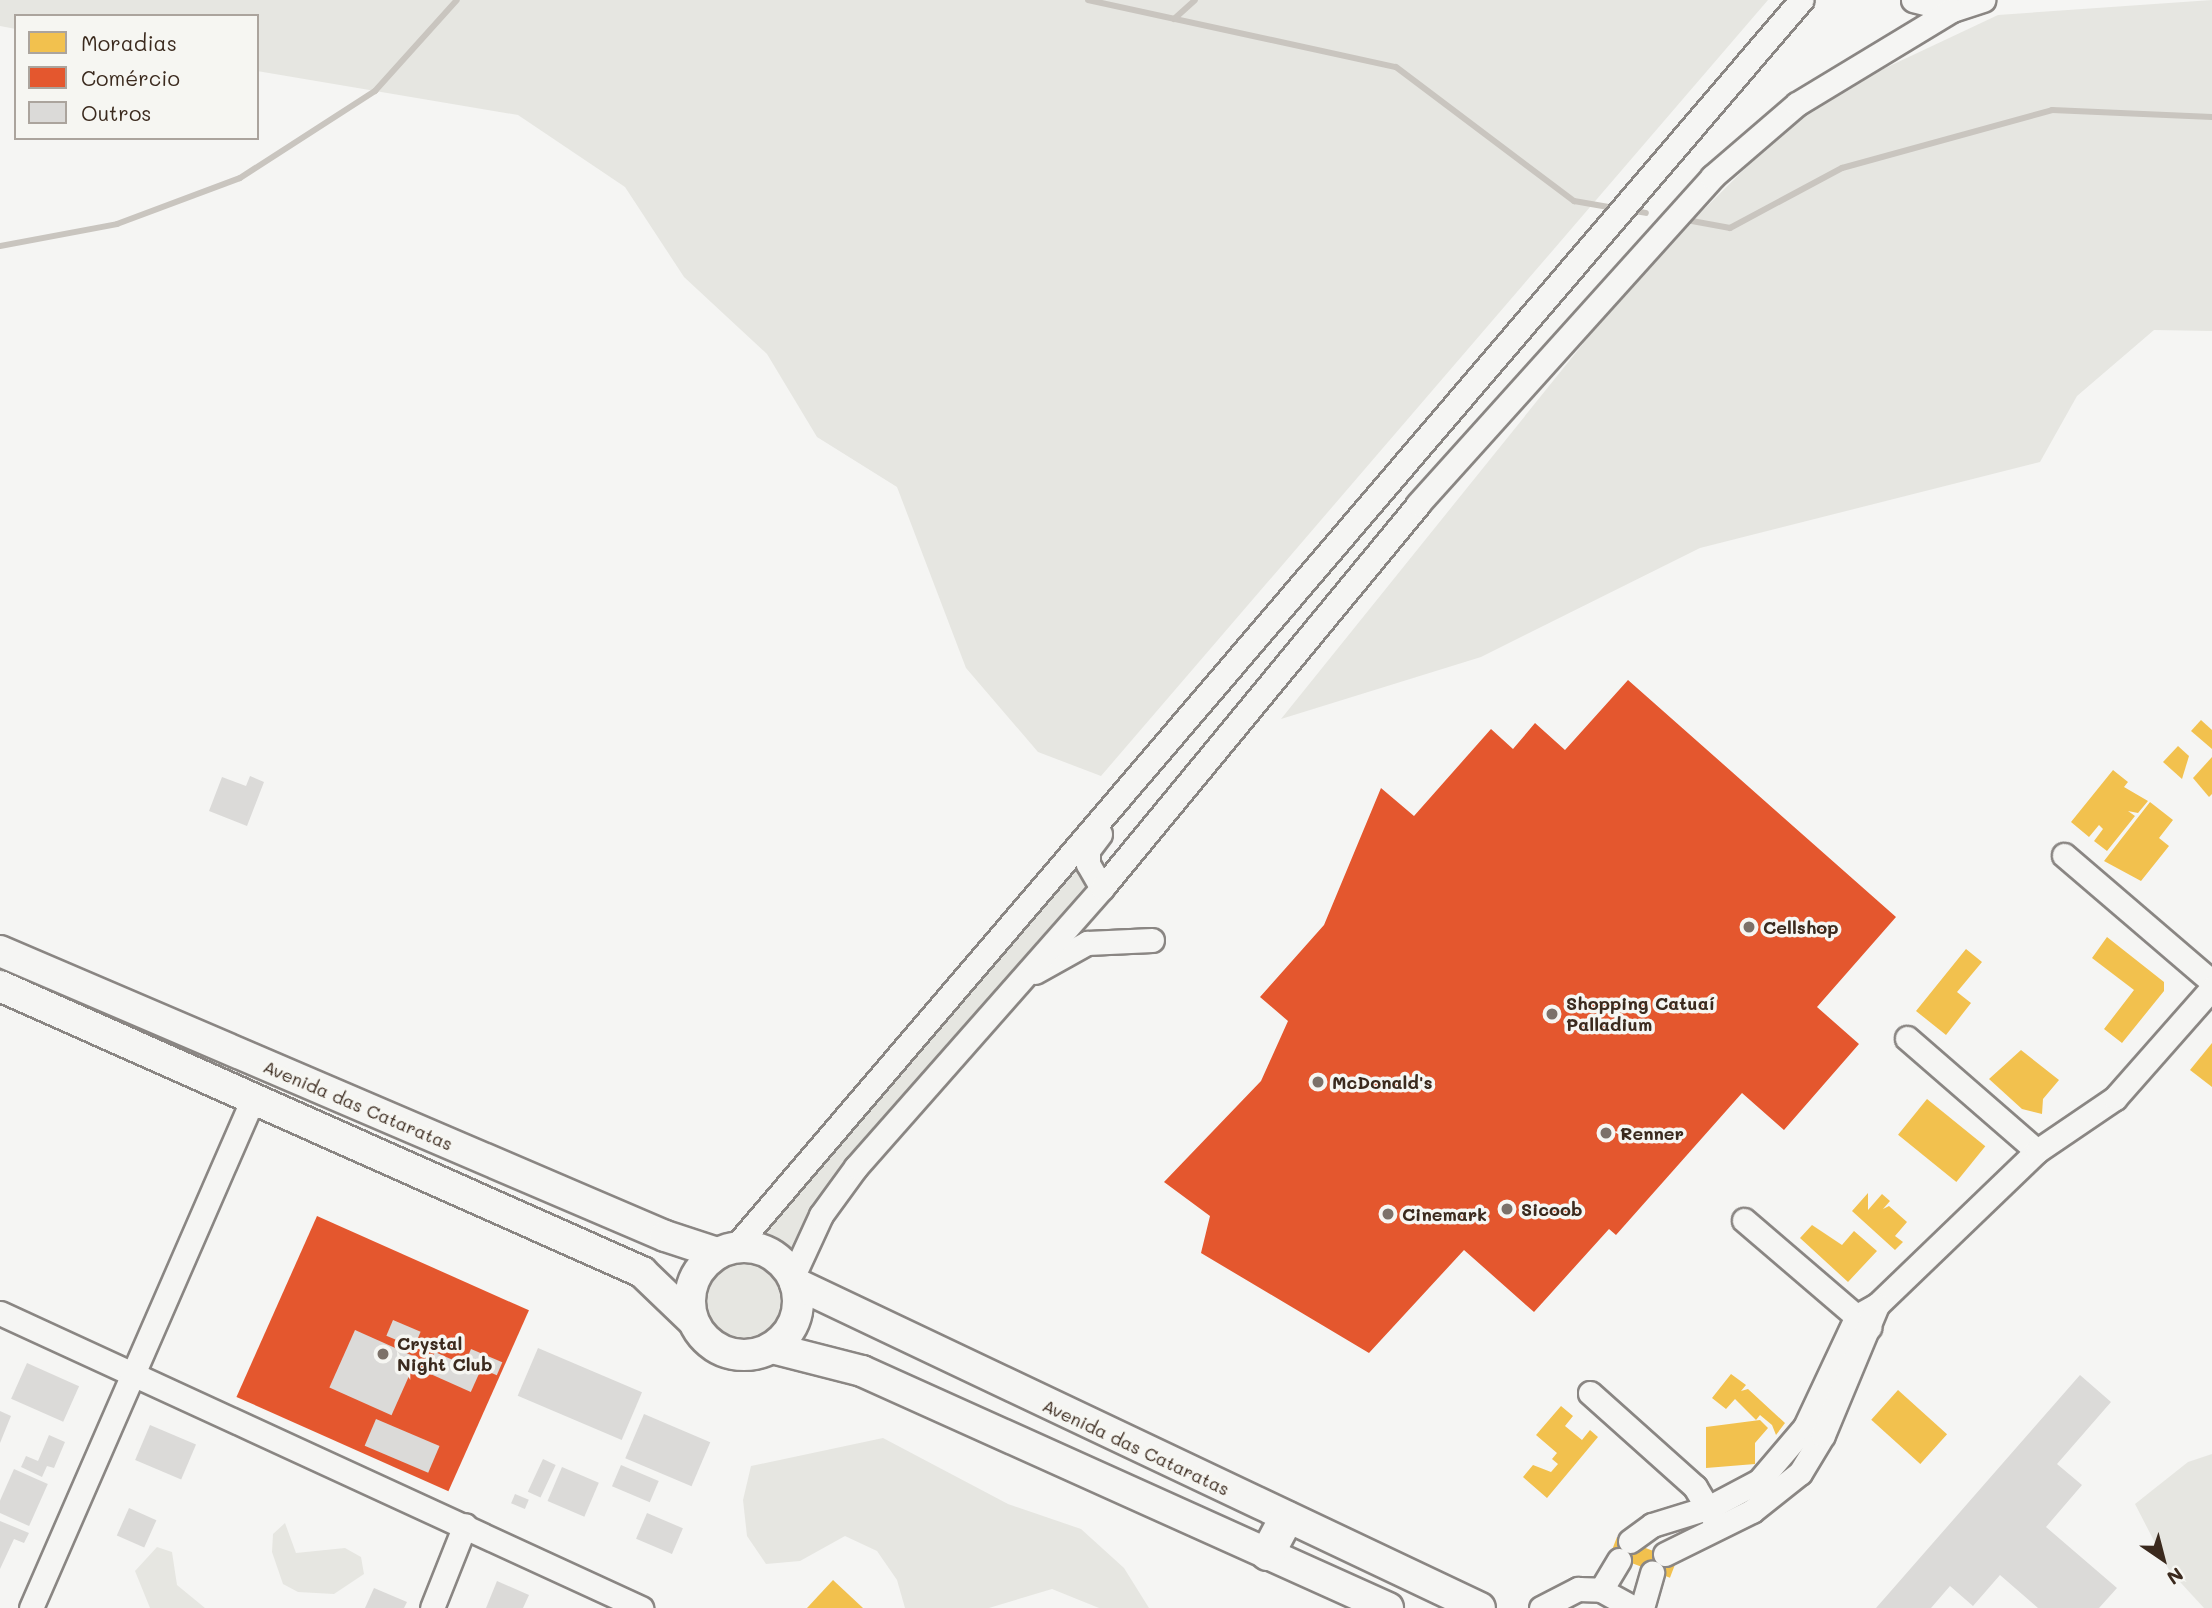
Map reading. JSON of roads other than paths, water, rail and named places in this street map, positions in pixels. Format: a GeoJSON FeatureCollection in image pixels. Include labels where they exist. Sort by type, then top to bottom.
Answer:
{"type":"FeatureCollection","features":[{"type":"Feature","properties":{"kind":"highway"},"geometry":{"type":"LineString","coordinates":[[1267,1553],[1286,1518]]}},
{"type":"Feature","properties":{"kind":"main road","name":"Avenida das Cataratas"},"geometry":{"type":"LineString","coordinates":[[0,951],[726,1250]]}},
{"type":"Feature","properties":{"kind":"main road"},"geometry":{"type":"LineString","coordinates":[[0,986],[252,1101],[642,1272],[692,1320],[707,1342],[731,1355],[772,1348],[862,1371],[1388,1608]]}},
{"type":"Feature","properties":{"kind":"main road"},"geometry":{"type":"LineString","coordinates":[[692,1320],[693,1279],[726,1250],[762,1250],[794,1280],[796,1317],[772,1348]]}},
{"type":"Feature","properties":{"kind":"main road","name":"Avenida das Cataratas"},"geometry":{"type":"LineString","coordinates":[[794,1280],[1286,1518],[1480,1608]]}},
{"type":"Feature","properties":{"kind":"street"},"geometry":{"type":"LineString","coordinates":[[726,1250],[1159,753],[1801,0]]}},
{"type":"Feature","properties":{"kind":"street"},"geometry":{"type":"LineString","coordinates":[[1913,0],[1952,10]]}},
{"type":"Feature","properties":{"kind":"street"},"geometry":{"type":"LineString","coordinates":[[794,1280],[821,1215],[856,1167],[1102,888],[1418,504],[1712,177],[1797,104],[1952,10],[1983,0]]}},
{"type":"Feature","properties":{"kind":"street"},"geometry":{"type":"LineString","coordinates":[[1102,888],[1088,850],[1159,753]]}},
{"type":"Feature","properties":{"kind":"street"},"geometry":{"type":"LineString","coordinates":[[2064,855],[2212,982]]}},
{"type":"Feature","properties":{"kind":"street"},"geometry":{"type":"LineString","coordinates":[[1020,981],[1087,943],[1152,940]]}},
{"type":"Feature","properties":{"kind":"street"},"geometry":{"type":"LineString","coordinates":[[1642,1608],[1659,1563],[1713,1516],[1759,1481],[1789,1450],[1869,1317],[2038,1151],[2115,1098],[2212,988]]}},
{"type":"Feature","properties":{"kind":"street"},"geometry":{"type":"LineString","coordinates":[[1907,1038],[2038,1151]]}},
{"type":"Feature","properties":{"kind":"street"},"geometry":{"type":"LineString","coordinates":[[32,1608],[131,1374],[252,1101]]}},
{"type":"Feature","properties":{"kind":"street"},"geometry":{"type":"LineString","coordinates":[[1744,1220],[1869,1317]]}},
{"type":"Feature","properties":{"kind":"street"},"geometry":{"type":"LineString","coordinates":[[0,1313],[466,1525],[641,1608]]}},
{"type":"Feature","properties":{"kind":"street"},"geometry":{"type":"LineString","coordinates":[[1590,1393],[1713,1516]]}},
{"type":"Feature","properties":{"kind":"street"},"geometry":{"type":"LineString","coordinates":[[1601,1590],[1625,1550],[1652,1525],[1713,1516]]}},
{"type":"Feature","properties":{"kind":"street"},"geometry":{"type":"LineString","coordinates":[[432,1608],[466,1525]]}},
{"type":"Feature","properties":{"kind":"street"},"geometry":{"type":"LineString","coordinates":[[1541,1608],[1578,1590],[1601,1590],[1634,1608]]}},
{"type":"Feature","properties":{"kind":"waterway"},"geometry":{"type":"LineString","coordinates":[[0,246],[117,224],[240,178],[375,91],[457,0]]}},
{"type":"Feature","properties":{"kind":"waterway"},"geometry":{"type":"LineString","coordinates":[[1088,0],[1396,67],[1574,201],[1608,207]]}},
{"type":"Feature","properties":{"kind":"waterway"},"geometry":{"type":"LineString","coordinates":[[1174,19],[1195,0]]}},
{"type":"Feature","properties":{"kind":"waterway"},"geometry":{"type":"LineString","coordinates":[[1681,219],[1730,228],[1842,168],[2052,110],[2212,117]]}},
{"type":"Feature","properties":{"kind":"waterway"},"geometry":{"type":"LineString","coordinates":[[1635,211],[1646,213]]}},
{"type":"Feature","properties":{"kind":"place","name":"Cellshop"},"geometry":{"type":"Point","coordinates":[1749,927]}},
{"type":"Feature","properties":{"kind":"place","name":"Shopping Catuaí Palladium"},"geometry":{"type":"Point","coordinates":[1552,1014]}},
{"type":"Feature","properties":{"kind":"place","name":"McDonald's"},"geometry":{"type":"Point","coordinates":[1318,1082]}},
{"type":"Feature","properties":{"kind":"place","name":"Renner"},"geometry":{"type":"Point","coordinates":[1606,1133]}},
{"type":"Feature","properties":{"kind":"place","name":"Sicoob"},"geometry":{"type":"Point","coordinates":[1507,1209]}},
{"type":"Feature","properties":{"kind":"place","name":"Cinemark"},"geometry":{"type":"Point","coordinates":[1388,1214]}},
{"type":"Feature","properties":{"kind":"place","name":"Crystal Night Club"},"geometry":{"type":"Point","coordinates":[383,1354]}}]}
